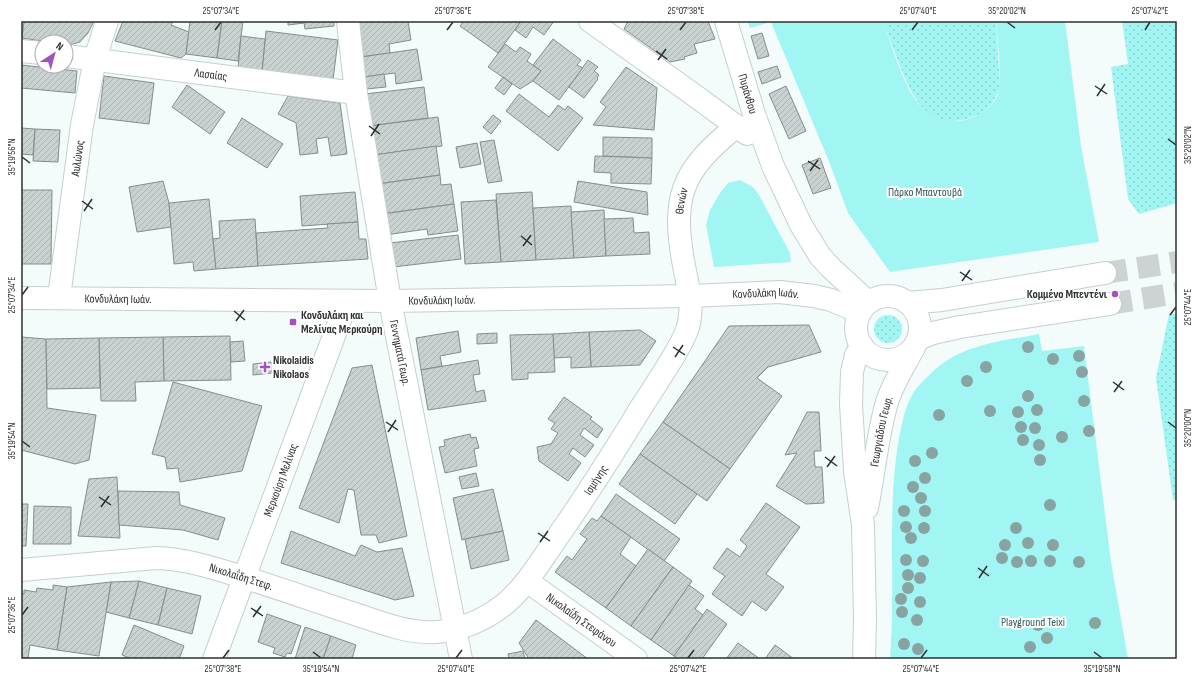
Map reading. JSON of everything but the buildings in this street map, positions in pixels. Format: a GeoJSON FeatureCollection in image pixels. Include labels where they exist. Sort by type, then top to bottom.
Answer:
{"type":"FeatureCollection","features":[{"type":"Feature","properties":{"kind":"street","name":"Αυλώνος"},"geometry":{"type":"LineString","coordinates":[[59,297],[82,125],[95,60],[107,21]]}},
{"type":"Feature","properties":{"kind":"street","name":"Γεννηματά Γεωρ."},"geometry":{"type":"LineString","coordinates":[[348,21],[356,93],[390,301],[461,659]]}},
{"type":"Feature","properties":{"kind":"street"},"geometry":{"type":"LineString","coordinates":[[590,21],[736,126],[757,146],[773,166],[801,225],[820,256],[864,307]]}},
{"type":"Feature","properties":{"kind":"street","name":"Πυράνθου"},"geometry":{"type":"LineString","coordinates":[[726,21],[754,114],[773,166]]}},
{"type":"Feature","properties":{"kind":"street"},"geometry":{"type":"LineString","coordinates":[[21,51],[34,52]]}},
{"type":"Feature","properties":{"kind":"street","name":"Λασαίας"},"geometry":{"type":"LineString","coordinates":[[74,57],[356,93]]}},
{"type":"Feature","properties":{"kind":"street","name":"Θενών"},"geometry":{"type":"LineString","coordinates":[[690,296],[680,242],[682,193],[688,178],[700,160],[736,126]]}},
{"type":"Feature","properties":{"kind":"street"},"geometry":{"type":"LineString","coordinates":[[908,303],[942,300],[1105,274]]}},
{"type":"Feature","properties":{"kind":"street","name":"Κονδυλάκη Ιωάν."},"geometry":{"type":"LineString","coordinates":[[21,298],[59,297],[390,301],[690,296],[780,292],[799,293],[864,307]]}},
{"type":"Feature","properties":{"kind":"street","name":"Ισμήνης"},"geometry":{"type":"LineString","coordinates":[[455,629],[476,622],[496,610],[510,599],[527,581],[588,494],[678,349],[688,327],[691,311],[690,296]]}},
{"type":"Feature","properties":{"kind":"street"},"geometry":{"type":"LineString","coordinates":[[893,296],[908,303],[917,315],[919,322],[920,329],[916,341],[906,354],[892,359],[875,357],[862,346],[856,335],[857,318],[864,307],[876,298],[893,296]]}},
{"type":"Feature","properties":{"kind":"street","name":"Μερκούρη Μελίνας"},"geometry":{"type":"LineString","coordinates":[[214,659],[347,301]]}},
{"type":"Feature","properties":{"kind":"street"},"geometry":{"type":"LineString","coordinates":[[916,341],[933,333],[960,327],[1110,304]]}},
{"type":"Feature","properties":{"kind":"street","name":"Γεωργιάδου Γεωρ."},"geometry":{"type":"LineString","coordinates":[[863,525],[868,507],[876,452],[887,404],[894,384],[916,341]]}},
{"type":"Feature","properties":{"kind":"street","name":"Γεωργιάδου Γεωρ."},"geometry":{"type":"LineString","coordinates":[[862,346],[856,355],[852,372],[851,404],[855,471],[863,525],[865,620],[864,659]]}},
{"type":"Feature","properties":{"kind":"street","name":"Νικολαΐδη Στεφ."},"geometry":{"type":"LineString","coordinates":[[21,570],[161,558],[188,561],[400,628],[422,632],[455,629]]}},
{"type":"Feature","properties":{"kind":"street","name":"Νικολαΐδη Στεφάνου"},"geometry":{"type":"LineString","coordinates":[[527,581],[636,659]]}},
{"type":"Feature","properties":{"kind":"green space","name":"Πάρκο Μπαντουβά"},"geometry":{"type":"Polygon","coordinates":[[[747,21],[883,21],[902,74],[917,102],[933,116],[941,119],[960,121],[983,112],[994,101],[998,94],[1000,69],[996,21],[1065,21],[1081,146],[1099,242],[890,272],[848,213],[830,164],[771,22],[750,28],[747,21]]]}},
{"type":"Feature","properties":{"kind":"green space"},"geometry":{"type":"Polygon","coordinates":[[[883,21],[996,21],[1000,86],[996,97],[990,106],[976,116],[955,121],[942,120],[931,115],[922,108],[915,98],[903,74],[883,21]]]}},
{"type":"Feature","properties":{"kind":"green space"},"geometry":{"type":"Polygon","coordinates":[[[1122,21],[1177,21],[1177,203],[1139,214],[1128,199],[1111,67],[1128,64],[1122,21]]]}},
{"type":"Feature","properties":{"kind":"green space"},"geometry":{"type":"Polygon","coordinates":[[[740,180],[753,187],[759,195],[790,253],[791,262],[714,267],[706,225],[710,210],[728,183],[740,180]]]}},
{"type":"Feature","properties":{"kind":"green space"},"geometry":{"type":"Polygon","coordinates":[[[1169,314],[1176,314],[1177,318],[1177,500],[1173,500],[1156,378],[1169,314]]]}},
{"type":"Feature","properties":{"kind":"green space"},"geometry":{"type":"Polygon","coordinates":[[[888,315],[898,319],[902,329],[898,339],[888,343],[878,339],[874,329],[878,319],[888,315]]]}},
{"type":"Feature","properties":{"kind":"green space","name":"Playground Teixi"},"geometry":{"type":"Polygon","coordinates":[[[1039,334],[1042,351],[1084,346],[1111,562],[1128,659],[890,659],[894,480],[899,438],[907,405],[919,385],[949,359],[970,349],[1039,334]]]}},
{"type":"Feature","properties":{"kind":"tunnel"},"geometry":{"type":"LineString","coordinates":[[1105,273],[1177,262]]}},
{"type":"Feature","properties":{"kind":"tunnel"},"geometry":{"type":"LineString","coordinates":[[1110,304],[1177,293]]}},
{"type":"Feature","properties":{"kind":"place","name":"Κομμένο Μπεντένι"},"geometry":{"type":"Point","coordinates":[1115,294]}},
{"type":"Feature","properties":{"kind":"place","name":"Κονδυλάκη και Μελίνας Μερκούρη"},"geometry":{"type":"Point","coordinates":[293,322]}},
{"type":"Feature","properties":{"kind":"place","name":"Nikolaidis Nikolaos"},"geometry":{"type":"Point","coordinates":[265,367]}}]}
